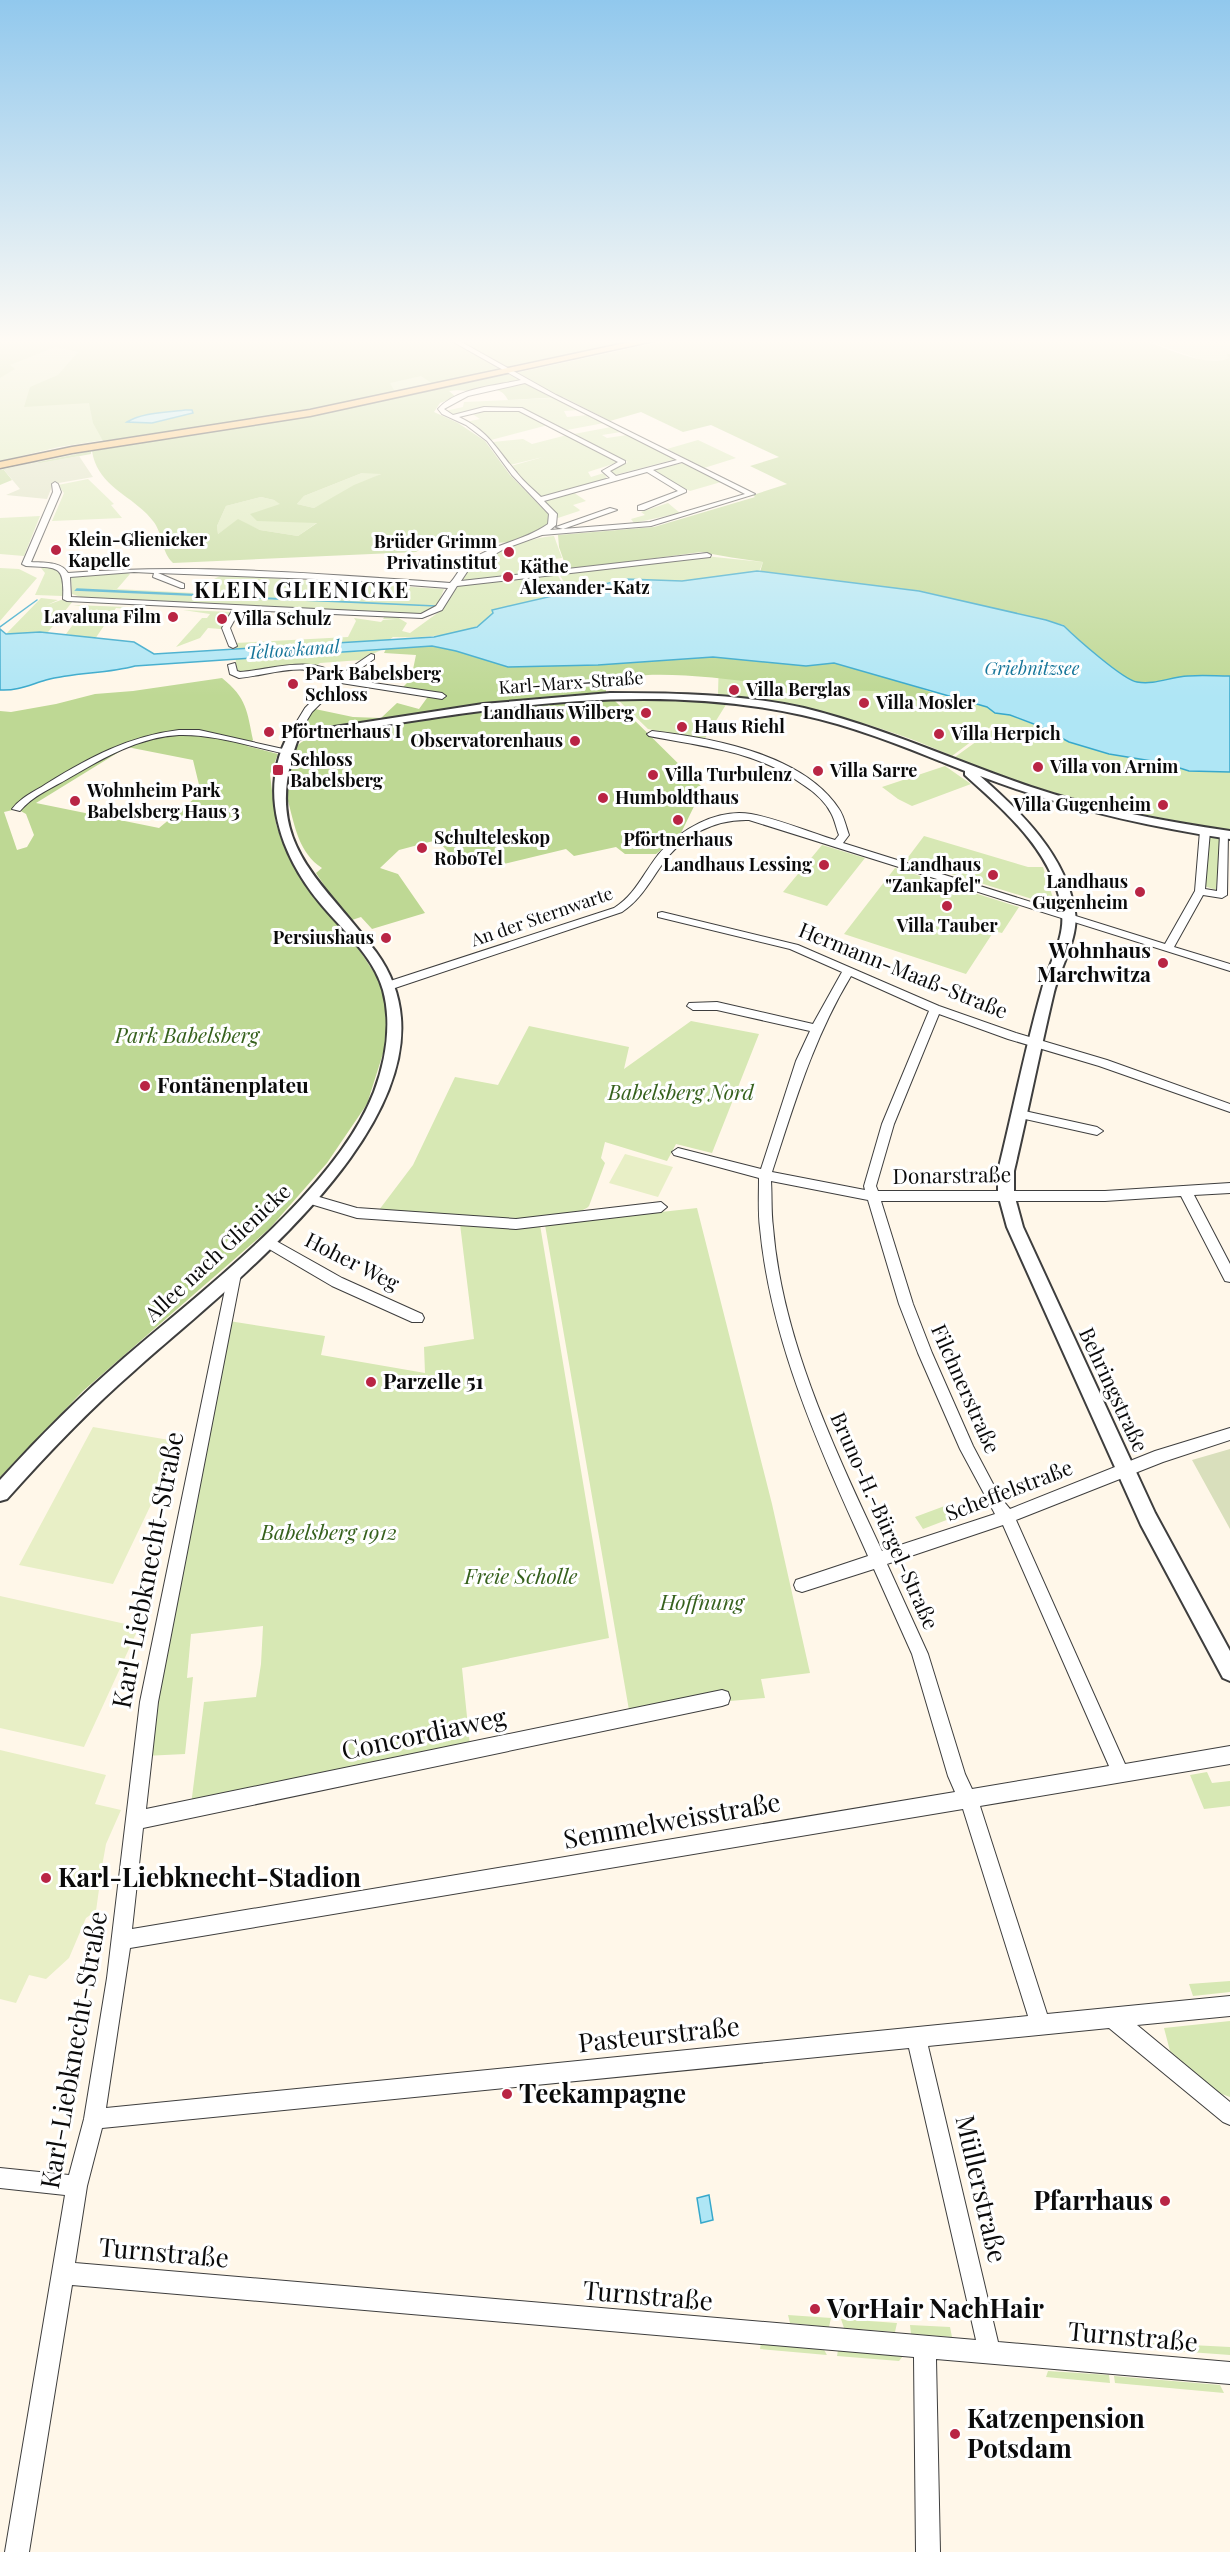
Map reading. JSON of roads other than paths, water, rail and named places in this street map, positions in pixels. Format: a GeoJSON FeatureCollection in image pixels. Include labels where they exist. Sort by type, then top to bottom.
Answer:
{"type":"FeatureCollection","features":[{"type":"Feature","properties":{"kind":"main road"},"geometry":{"type":"LineString","coordinates":[[0,465],[33,458]]}},
{"type":"Feature","properties":{"kind":"street"},"geometry":{"type":"LineString","coordinates":[[502,458],[555,518],[552,525],[541,533]]}},
{"type":"Feature","properties":{"kind":"street"},"geometry":{"type":"LineString","coordinates":[[615,458],[622,462],[605,471],[615,479]]}},
{"type":"Feature","properties":{"kind":"street"},"geometry":{"type":"LineString","coordinates":[[541,533],[651,524],[751,494],[679,458]]}},
{"type":"Feature","properties":{"kind":"street"},"geometry":{"type":"LineString","coordinates":[[539,500],[683,460]]}},
{"type":"Feature","properties":{"kind":"street"},"geometry":{"type":"LineString","coordinates":[[641,508],[684,491],[648,470]]}},
{"type":"Feature","properties":{"kind":"street"},"geometry":{"type":"LineString","coordinates":[[55,484],[57,492],[26,564],[55,566],[63,570],[66,575],[67,599],[238,608],[422,616],[439,608],[462,570],[478,558],[541,533],[613,510]]}},
{"type":"Feature","properties":{"kind":"street"},"geometry":{"type":"LineString","coordinates":[[66,575],[149,571],[344,578],[453,585],[707,555]]}},
{"type":"Feature","properties":{"kind":"street"},"geometry":{"type":"LineString","coordinates":[[149,571],[181,586]]}},
{"type":"Feature","properties":{"kind":"street"},"geometry":{"type":"LineString","coordinates":[[233,646],[226,628],[238,608]]}},
{"type":"Feature","properties":{"kind":"street","name":"Allee nach Glienicke"},"geometry":{"type":"LineString","coordinates":[[0,1493],[57,1429],[269,1242],[309,1199],[348,1150],[375,1106],[394,1037],[394,1013],[388,986],[384,975],[359,937],[307,877],[285,832],[279,802],[279,782],[287,751],[311,704],[338,679],[371,657]]}},
{"type":"Feature","properties":{"kind":"street"},"geometry":{"type":"LineString","coordinates":[[232,664],[233,672],[239,675],[311,667],[329,671],[338,679],[442,696]]}},
{"type":"Feature","properties":{"kind":"street","name":"Karl-Marx-Straße"},"geometry":{"type":"LineString","coordinates":[[293,736],[556,698],[611,694],[676,695],[764,704],[835,719],[899,739],[958,765],[1098,812],[1228,835]]}},
{"type":"Feature","properties":{"kind":"street"},"geometry":{"type":"LineString","coordinates":[[17,809],[108,752],[137,740],[184,731],[287,751]]}},
{"type":"Feature","properties":{"kind":"street"},"geometry":{"type":"LineString","coordinates":[[652,734],[703,742],[738,751],[804,780],[822,794],[838,816],[844,835],[837,844]]}},
{"type":"Feature","properties":{"kind":"street"},"geometry":{"type":"LineString","coordinates":[[958,765],[1000,800],[1038,843],[1059,883],[1069,917]]}},
{"type":"Feature","properties":{"kind":"street","name":"An der Sternwarte"},"geometry":{"type":"LineString","coordinates":[[388,986],[618,910],[635,899],[661,858],[679,840],[711,822],[743,816],[1230,968]]}},
{"type":"Feature","properties":{"kind":"street"},"geometry":{"type":"LineString","coordinates":[[1168,948],[1200,891],[1205,831]]}},
{"type":"Feature","properties":{"kind":"street"},"geometry":{"type":"LineString","coordinates":[[1200,891],[1222,895],[1228,835]]}},
{"type":"Feature","properties":{"kind":"street","name":"Hermann-Maaß-Straße"},"geometry":{"type":"LineString","coordinates":[[662,915],[794,946],[935,1009],[1103,1063],[1230,1108]]}},
{"type":"Feature","properties":{"kind":"street","name":"Behringstraße"},"geometry":{"type":"LineString","coordinates":[[1069,917],[1006,1171],[1006,1194],[1015,1227],[1148,1519],[1230,1671]]}},
{"type":"Feature","properties":{"kind":"street","name":"Bruno-H.-Bürgel-Straße"},"geometry":{"type":"LineString","coordinates":[[849,970],[816,1029],[798,1074],[765,1175],[766,1227],[775,1286],[799,1374],[821,1434],[920,1654],[957,1776],[967,1797],[1040,2025]]}},
{"type":"Feature","properties":{"kind":"street"},"geometry":{"type":"LineString","coordinates":[[693,1006],[717,1006],[816,1029]]}},
{"type":"Feature","properties":{"kind":"street","name":"Filchnerstraße"},"geometry":{"type":"LineString","coordinates":[[935,1009],[888,1124],[870,1186],[906,1304],[925,1353],[967,1449],[995,1502],[1007,1517],[1120,1772]]}},
{"type":"Feature","properties":{"kind":"street"},"geometry":{"type":"LineString","coordinates":[[1020,1114],[1097,1131]]}},
{"type":"Feature","properties":{"kind":"street","name":"Donarstraße"},"geometry":{"type":"LineString","coordinates":[[678,1152],[765,1175],[873,1196],[1006,1194],[1105,1196],[1230,1188]]}},
{"type":"Feature","properties":{"kind":"street"},"geometry":{"type":"LineString","coordinates":[[1185,1191],[1230,1277]]}},
{"type":"Feature","properties":{"kind":"street"},"geometry":{"type":"LineString","coordinates":[[309,1199],[357,1213],[516,1224],[661,1207]]}},
{"type":"Feature","properties":{"kind":"street","name":"Hoher Weg"},"geometry":{"type":"LineString","coordinates":[[269,1242],[337,1282],[417,1318]]}},
{"type":"Feature","properties":{"kind":"street","name":"Karl-Liebknecht-Straße"},"geometry":{"type":"LineString","coordinates":[[17,2552],[62,2273],[77,2186],[94,2119],[122,1940],[137,1820],[138,1780],[149,1702],[234,1274]]}},
{"type":"Feature","properties":{"kind":"street","name":"Scheffelstraße"},"geometry":{"type":"LineString","coordinates":[[802,1585],[1007,1517],[1126,1469],[1230,1434]]}},
{"type":"Feature","properties":{"kind":"street","name":"Concordiaweg"},"geometry":{"type":"LineString","coordinates":[[137,1820],[722,1698]]}},
{"type":"Feature","properties":{"kind":"street","name":"Semmelweisstraße"},"geometry":{"type":"LineString","coordinates":[[122,1940],[967,1797],[1230,1755]]}},
{"type":"Feature","properties":{"kind":"street","name":"Pasteurstraße"},"geometry":{"type":"LineString","coordinates":[[94,2119],[1230,2006]]}},
{"type":"Feature","properties":{"kind":"street"},"geometry":{"type":"LineString","coordinates":[[1113,2018],[1230,2115]]}},
{"type":"Feature","properties":{"kind":"street","name":"Müllerstraße"},"geometry":{"type":"LineString","coordinates":[[916,2037],[990,2354]]}},
{"type":"Feature","properties":{"kind":"street"},"geometry":{"type":"LineString","coordinates":[[0,2178],[77,2186]]}},
{"type":"Feature","properties":{"kind":"street","name":"Turnstraße"},"geometry":{"type":"LineString","coordinates":[[62,2273],[925,2349],[1230,2373]]}},
{"type":"Feature","properties":{"kind":"street"},"geometry":{"type":"LineString","coordinates":[[925,2349],[928,2552]]}},
{"type":"Feature","properties":{"kind":"water","name":"Griebnitzsee"},"geometry":{"type":"Polygon","coordinates":[[[757,571],[919,591],[1046,620],[1064,626],[1110,666],[1137,682],[1188,676],[1230,676],[1230,772],[1189,771],[1164,763],[1109,754],[1069,742],[1039,726],[1010,715],[995,713],[987,707],[834,663],[806,666],[713,657],[598,665],[508,667],[432,646],[135,666],[57,677],[18,689],[0,690],[0,629],[6,634],[40,632],[134,642],[154,654],[434,637],[477,627],[493,613],[492,610],[626,579],[682,581],[757,571]]]}},
{"type":"Feature","properties":{"kind":"water"},"geometry":{"type":"Polygon","coordinates":[[[77,589],[436,606],[76,590],[77,589]]]}},
{"type":"Feature","properties":{"kind":"water"},"geometry":{"type":"Polygon","coordinates":[[[709,2195],[713,2220],[701,2223],[697,2198],[709,2195]]]}},
{"type":"Feature","properties":{"kind":"waterway"},"geometry":{"type":"LineString","coordinates":[[0,627],[37,600]]}},
{"type":"Feature","properties":{"kind":"place","name":"Klein-Glienicker Kapelle"},"geometry":{"type":"Point","coordinates":[56,550]}},
{"type":"Feature","properties":{"kind":"place","name":"Brüder Grimm Privatinstitut"},"geometry":{"type":"Point","coordinates":[509,552]}},
{"type":"Feature","properties":{"kind":"place","name":"Käthe Alexander-Katz"},"geometry":{"type":"Point","coordinates":[508,577]}},
{"type":"Feature","properties":{"kind":"place","name":"Lavaluna Film"},"geometry":{"type":"Point","coordinates":[173,617]}},
{"type":"Feature","properties":{"kind":"place","name":"Villa Schulz"},"geometry":{"type":"Point","coordinates":[222,619]}},
{"type":"Feature","properties":{"kind":"place","name":"Park Babelsberg Schloss"},"geometry":{"type":"Point","coordinates":[293,684]}},
{"type":"Feature","properties":{"kind":"place","name":"Villa Berglas"},"geometry":{"type":"Point","coordinates":[734,690]}},
{"type":"Feature","properties":{"kind":"place","name":"Villa Mosler"},"geometry":{"type":"Point","coordinates":[864,703]}},
{"type":"Feature","properties":{"kind":"place","name":"Landhaus Wilberg"},"geometry":{"type":"Point","coordinates":[646,713]}},
{"type":"Feature","properties":{"kind":"place","name":"Haus Riehl"},"geometry":{"type":"Point","coordinates":[682,727]}},
{"type":"Feature","properties":{"kind":"place","name":"Pförtnerhaus I"},"geometry":{"type":"Point","coordinates":[269,732]}},
{"type":"Feature","properties":{"kind":"place","name":"Villa Herpich"},"geometry":{"type":"Point","coordinates":[939,734]}},
{"type":"Feature","properties":{"kind":"place","name":"Observatorenhaus"},"geometry":{"type":"Point","coordinates":[575,741]}},
{"type":"Feature","properties":{"kind":"place","name":"Villa von Arnim"},"geometry":{"type":"Point","coordinates":[1038,767]}},
{"type":"Feature","properties":{"kind":"place","name":"Schloss Babelsberg"},"geometry":{"type":"Point","coordinates":[278,770]}},
{"type":"Feature","properties":{"kind":"place","name":"Villa Sarre"},"geometry":{"type":"Point","coordinates":[818,771]}},
{"type":"Feature","properties":{"kind":"place","name":"Villa Turbulenz"},"geometry":{"type":"Point","coordinates":[653,775]}},
{"type":"Feature","properties":{"kind":"place","name":"Humboldthaus"},"geometry":{"type":"Point","coordinates":[603,798]}},
{"type":"Feature","properties":{"kind":"place","name":"Wohnheim Park Babelsberg Haus 3"},"geometry":{"type":"Point","coordinates":[75,801]}},
{"type":"Feature","properties":{"kind":"place","name":"Villa Gugenheim"},"geometry":{"type":"Point","coordinates":[1163,805]}},
{"type":"Feature","properties":{"kind":"place","name":"Pförtnerhaus"},"geometry":{"type":"Point","coordinates":[678,820]}},
{"type":"Feature","properties":{"kind":"place","name":"Schulteleskop RoboTel"},"geometry":{"type":"Point","coordinates":[422,848]}},
{"type":"Feature","properties":{"kind":"place","name":"Landhaus Lessing"},"geometry":{"type":"Point","coordinates":[824,865]}},
{"type":"Feature","properties":{"kind":"place","name":"Landhaus \"Zankapfel\""},"geometry":{"type":"Point","coordinates":[993,875]}},
{"type":"Feature","properties":{"kind":"place","name":"Landhaus Gugenheim"},"geometry":{"type":"Point","coordinates":[1140,892]}},
{"type":"Feature","properties":{"kind":"place","name":"Villa Tauber"},"geometry":{"type":"Point","coordinates":[947,906]}},
{"type":"Feature","properties":{"kind":"place","name":"Persiushaus"},"geometry":{"type":"Point","coordinates":[386,938]}},
{"type":"Feature","properties":{"kind":"place","name":"Wohnhaus Marchwitza"},"geometry":{"type":"Point","coordinates":[1163,963]}},
{"type":"Feature","properties":{"kind":"place","name":"Fontänenplateu"},"geometry":{"type":"Point","coordinates":[145,1086]}},
{"type":"Feature","properties":{"kind":"place","name":"Parzelle 51"},"geometry":{"type":"Point","coordinates":[371,1382]}},
{"type":"Feature","properties":{"kind":"place","name":"Karl-Liebknecht-Stadion"},"geometry":{"type":"Point","coordinates":[46,1878]}},
{"type":"Feature","properties":{"kind":"place","name":"Teekampagne"},"geometry":{"type":"Point","coordinates":[507,2094]}},
{"type":"Feature","properties":{"kind":"place","name":"Pfarrhaus"},"geometry":{"type":"Point","coordinates":[1165,2201]}},
{"type":"Feature","properties":{"kind":"place","name":"VorHair NachHair"},"geometry":{"type":"Point","coordinates":[815,2309]}},
{"type":"Feature","properties":{"kind":"place","name":"Katzenpension Potsdam"},"geometry":{"type":"Point","coordinates":[955,2434]}},
{"type":"Feature","properties":{"kind":"district","name":"KLEIN GLIENICKE"},"geometry":{"type":"Point","coordinates":[302,590]}},
{"type":"Feature","properties":{"kind":"water label","name":"Teltowkanal"},"geometry":{"type":"Point","coordinates":[293,650]}},
{"type":"Feature","properties":{"kind":"park label","name":"Park Babelsberg"},"geometry":{"type":"Point","coordinates":[187,1036]}},
{"type":"Feature","properties":{"kind":"park label","name":"Babelsberg Nord"},"geometry":{"type":"Point","coordinates":[681,1093]}},
{"type":"Feature","properties":{"kind":"park label","name":"Babelsberg 1912"},"geometry":{"type":"Point","coordinates":[329,1533]}},
{"type":"Feature","properties":{"kind":"park label","name":"Freie Scholle"},"geometry":{"type":"Point","coordinates":[521,1577]}},
{"type":"Feature","properties":{"kind":"park label","name":"Hoffnung"},"geometry":{"type":"Point","coordinates":[702,1603]}}]}
